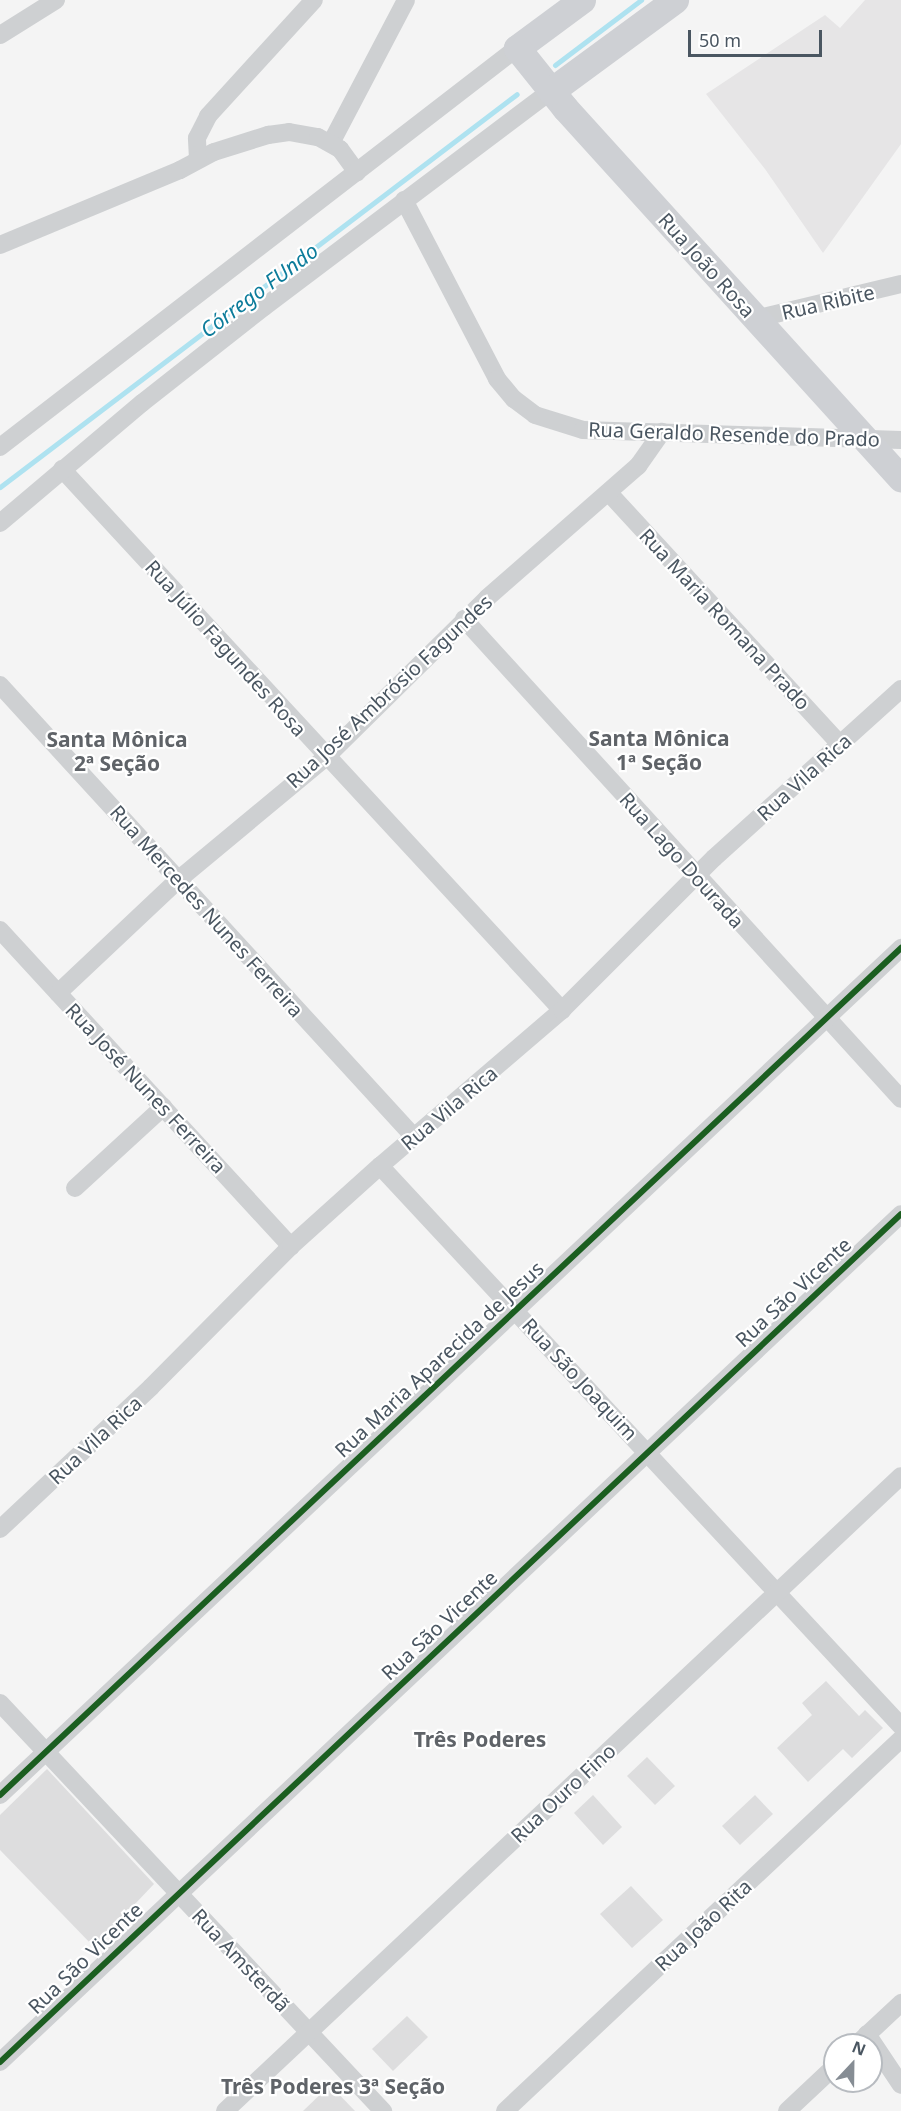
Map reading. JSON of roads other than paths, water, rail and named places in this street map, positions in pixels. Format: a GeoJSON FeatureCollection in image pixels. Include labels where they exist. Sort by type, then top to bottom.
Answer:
{"type":"FeatureCollection","features":[{"type":"Feature","properties":{"kind":"main road"},"geometry":{"type":"LineString","coordinates":[[517,48],[582,0]]}},
{"type":"Feature","properties":{"kind":"main road"},"geometry":{"type":"LineString","coordinates":[[551,91],[675,0]]}},
{"type":"Feature","properties":{"kind":"main road","name":"Rua João Rosa"},"geometry":{"type":"LineString","coordinates":[[517,48],[551,91],[901,478]]}},
{"type":"Feature","properties":{"kind":"street"},"geometry":{"type":"LineString","coordinates":[[0,35],[56,0]]}},
{"type":"Feature","properties":{"kind":"street"},"geometry":{"type":"LineString","coordinates":[[198,159],[197,138],[208,116],[314,0]]}},
{"type":"Feature","properties":{"kind":"street"},"geometry":{"type":"LineString","coordinates":[[332,143],[405,0]]}},
{"type":"Feature","properties":{"kind":"street"},"geometry":{"type":"LineString","coordinates":[[0,447],[517,48]]}},
{"type":"Feature","properties":{"kind":"street"},"geometry":{"type":"LineString","coordinates":[[0,523],[142,403],[404,200],[551,91]]}},
{"type":"Feature","properties":{"kind":"street"},"geometry":{"type":"LineString","coordinates":[[0,245],[180,170],[198,159],[231,146],[289,132],[302,133],[332,143],[357,172]]}},
{"type":"Feature","properties":{"kind":"street","name":"Rua Geraldo Resende do Prado"},"geometry":{"type":"LineString","coordinates":[[404,200],[497,379],[514,399],[535,415],[583,429],[901,440]]}},
{"type":"Feature","properties":{"kind":"street","name":"Rua Ribite"},"geometry":{"type":"LineString","coordinates":[[755,319],[901,284]]}},
{"type":"Feature","properties":{"kind":"street","name":"Rua José Ambrósio Fagundes"},"geometry":{"type":"LineString","coordinates":[[58,993],[178,880],[326,757],[464,619],[638,466],[662,432]]}},
{"type":"Feature","properties":{"kind":"street","name":"Rua Júlio Fagundes Rosa"},"geometry":{"type":"LineString","coordinates":[[62,469],[562,1010]]}},
{"type":"Feature","properties":{"kind":"street","name":"Rua Maria Romana Prado"},"geometry":{"type":"LineString","coordinates":[[609,493],[840,744]]}},
{"type":"Feature","properties":{"kind":"street","name":"Rua Lago Dourada"},"geometry":{"type":"LineString","coordinates":[[464,619],[901,1099]]}},
{"type":"Feature","properties":{"kind":"street","name":"Rua Mercedes Nunes Ferreira"},"geometry":{"type":"LineString","coordinates":[[0,685],[414,1137]]}},
{"type":"Feature","properties":{"kind":"street","name":"Rua Vila Rica"},"geometry":{"type":"LineString","coordinates":[[0,1529],[151,1387],[291,1246],[380,1166],[562,1010],[696,876],[901,689]]}},
{"type":"Feature","properties":{"kind":"street","name":"Rua José Nunes Ferreira"},"geometry":{"type":"LineString","coordinates":[[0,930],[291,1246]]}},
{"type":"Feature","properties":{"kind":"street","name":"Rua Maria Aparecida de Jesus"},"geometry":{"type":"LineString","coordinates":[[0,1795],[901,948]]}},
{"type":"Feature","properties":{"kind":"street"},"geometry":{"type":"LineString","coordinates":[[75,1188],[163,1107]]}},
{"type":"Feature","properties":{"kind":"street","name":"Rua São Joaquim"},"geometry":{"type":"LineString","coordinates":[[380,1166],[901,1726]]}},
{"type":"Feature","properties":{"kind":"street","name":"Rua São Vicente"},"geometry":{"type":"LineString","coordinates":[[0,2062],[901,1214]]}},
{"type":"Feature","properties":{"kind":"street","name":"Rua Ouro Fino"},"geometry":{"type":"LineString","coordinates":[[225,2111],[901,1476]]}},
{"type":"Feature","properties":{"kind":"street","name":"Rua Amsterdã"},"geometry":{"type":"LineString","coordinates":[[0,1703],[383,2111]]}},
{"type":"Feature","properties":{"kind":"street","name":"Rua João Rita"},"geometry":{"type":"LineString","coordinates":[[505,2111],[901,1739]]}},
{"type":"Feature","properties":{"kind":"street"},"geometry":{"type":"LineString","coordinates":[[869,2033],[901,2003]]}},
{"type":"Feature","properties":{"kind":"street"},"geometry":{"type":"LineString","coordinates":[[883,2064],[901,2085]]}},
{"type":"Feature","properties":{"kind":"street"},"geometry":{"type":"LineString","coordinates":[[787,2111],[805,2103],[823,2081]]}},
{"type":"Feature","properties":{"kind":"waterway"},"geometry":{"type":"LineString","coordinates":[[555,65],[641,0]]}},
{"type":"Feature","properties":{"kind":"waterway","name":"Córrego FUndo"},"geometry":{"type":"LineString","coordinates":[[0,487],[517,94]]}},
{"type":"Feature","properties":{"kind":"district","name":"Santa Mônica 1ª Seção"},"geometry":{"type":"Point","coordinates":[659,750]}},
{"type":"Feature","properties":{"kind":"district","name":"Santa Mônica 2ª Seção"},"geometry":{"type":"Point","coordinates":[117,751]}},
{"type":"Feature","properties":{"kind":"district","name":"Três Poderes"},"geometry":{"type":"Point","coordinates":[480,1739]}},
{"type":"Feature","properties":{"kind":"district","name":"Três Poderes 3ª Seção"},"geometry":{"type":"Point","coordinates":[333,2086]}}]}
